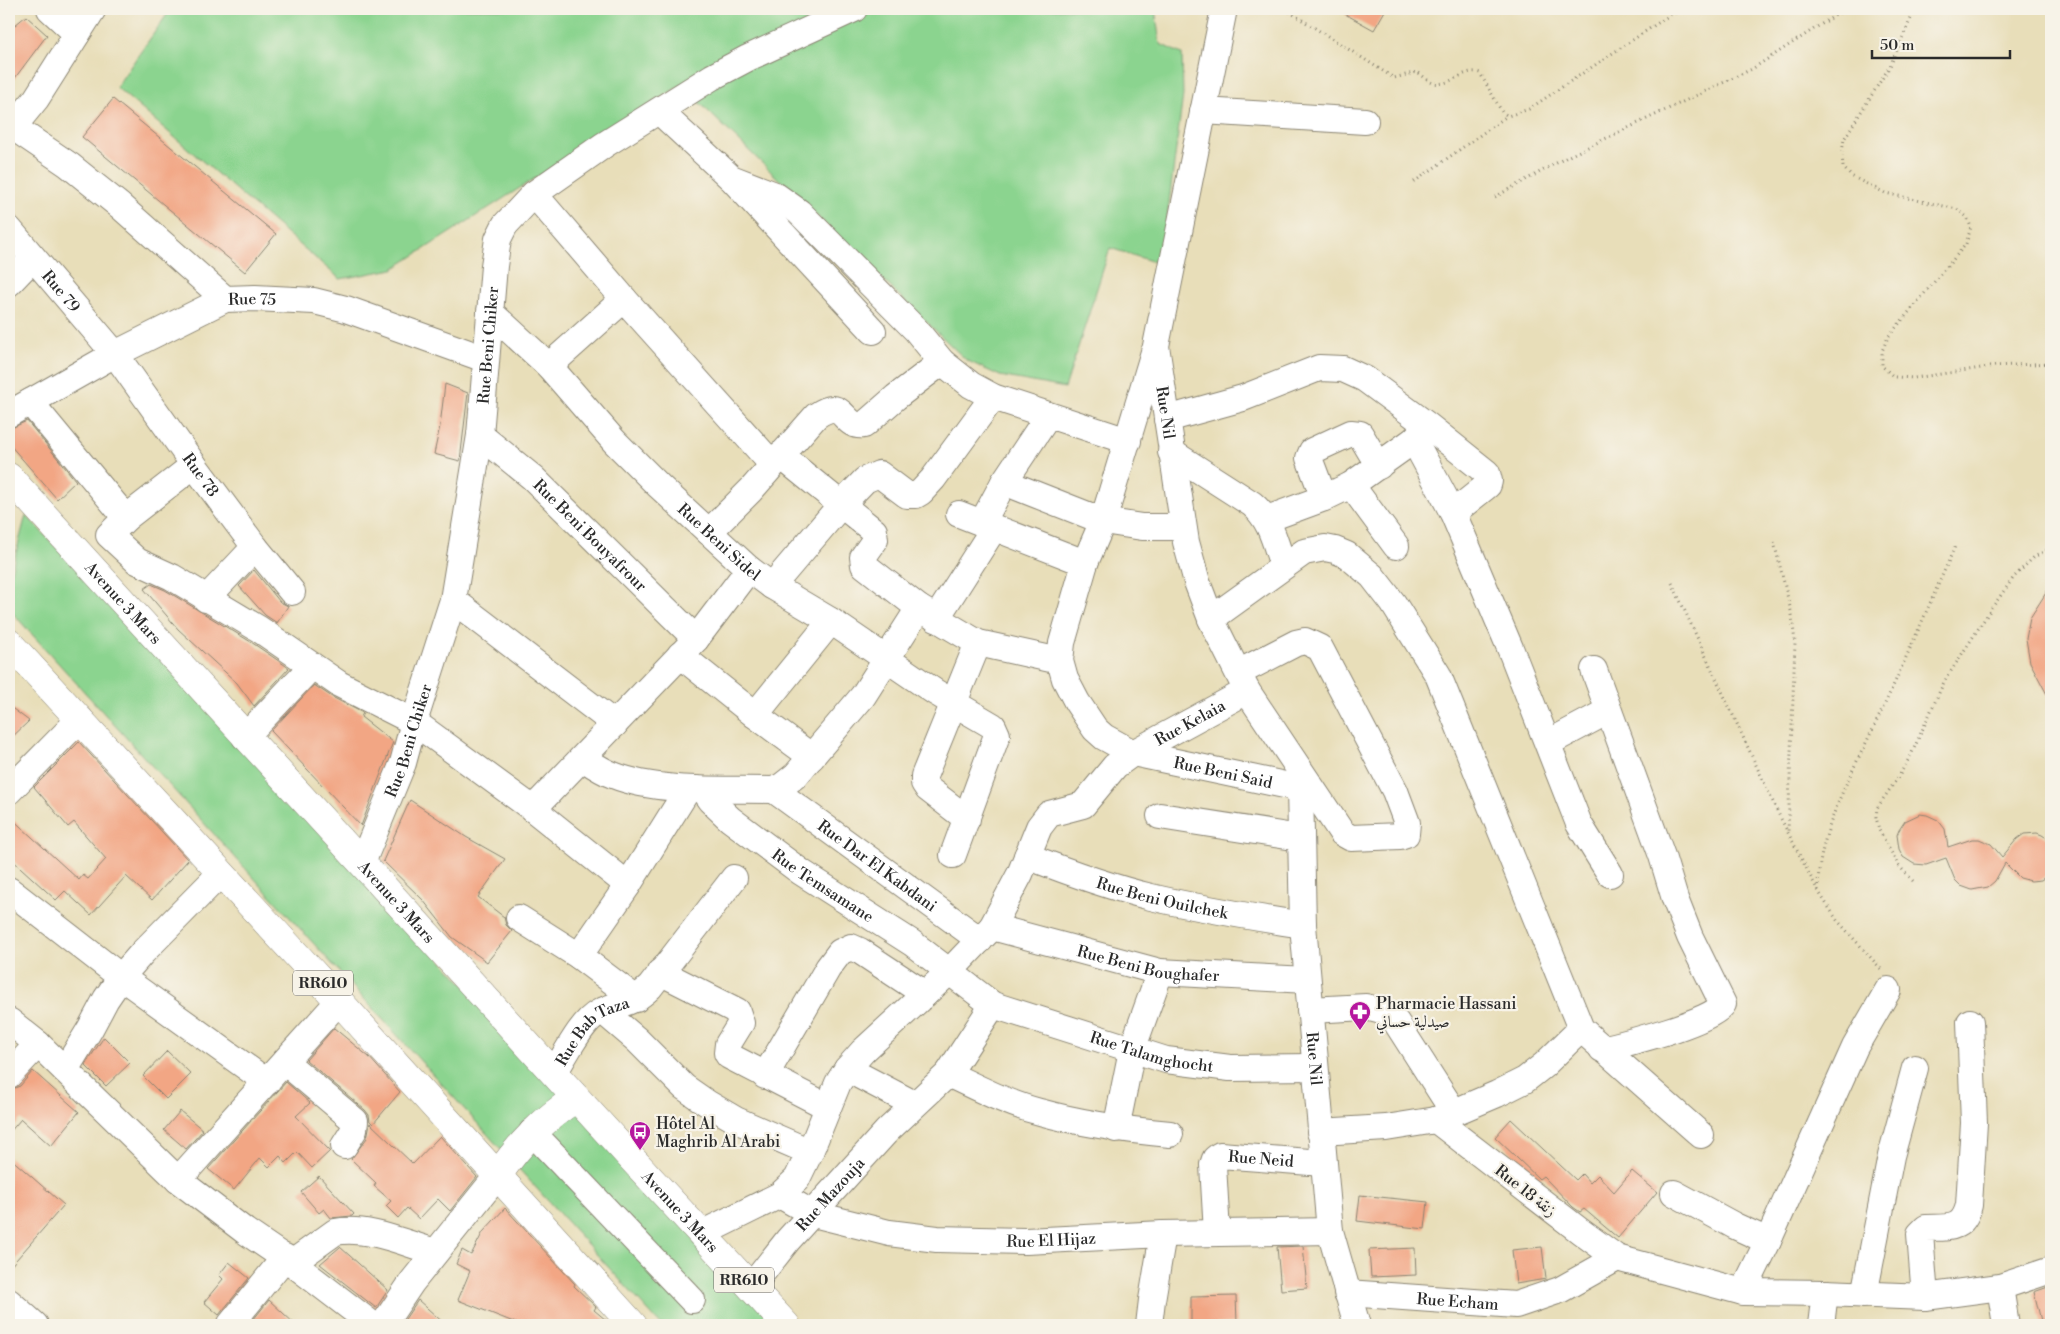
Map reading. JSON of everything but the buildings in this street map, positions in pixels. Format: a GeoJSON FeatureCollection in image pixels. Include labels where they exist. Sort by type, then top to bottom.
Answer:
{"type":"FeatureCollection","features":[{"type":"Feature","properties":{"kind":"main road","name":"Avenue 3 Mars"},"geometry":{"type":"LineString","coordinates":[[10,485],[84,557],[245,737],[786,1325]]}},
{"type":"Feature","properties":{"kind":"main road","name":"RR610"},"geometry":{"type":"LineString","coordinates":[[9,643],[339,1001],[633,1325]]}},
{"type":"Feature","properties":{"kind":"main road"},"geometry":{"type":"LineString","coordinates":[[498,1175],[514,1152],[532,1132],[553,1113],[576,1098]]}},
{"type":"Feature","properties":{"kind":"street"},"geometry":{"type":"LineString","coordinates":[[50,9],[77,34]]}},
{"type":"Feature","properties":{"kind":"street"},"geometry":{"type":"LineString","coordinates":[[93,9],[36,99],[11,130],[68,165],[120,206],[225,299]]}},
{"type":"Feature","properties":{"kind":"street","name":"Rue Beni Chiker"},"geometry":{"type":"LineString","coordinates":[[362,863],[403,763],[414,722],[453,600],[480,435],[494,266],[498,239],[505,225],[534,194],[604,145],[748,58],[854,9]]}},
{"type":"Feature","properties":{"kind":"street","name":"Rue Nil"},"geometry":{"type":"LineString","coordinates":[[1224,9],[1156,346],[1183,527],[1198,582],[1211,619],[1243,682],[1306,790],[1300,838],[1302,926],[1320,1132],[1330,1231],[1356,1325]]}},
{"type":"Feature","properties":{"kind":"street"},"geometry":{"type":"LineString","coordinates":[[659,111],[731,178],[873,330]]}},
{"type":"Feature","properties":{"kind":"street"},"geometry":{"type":"LineString","coordinates":[[1203,111],[1365,121]]}},
{"type":"Feature","properties":{"kind":"street"},"geometry":{"type":"LineString","coordinates":[[731,178],[775,195],[799,212],[916,330],[942,362],[971,385],[993,397],[1128,441]]}},
{"type":"Feature","properties":{"kind":"street"},"geometry":{"type":"LineString","coordinates":[[534,194],[624,299],[776,459],[874,531],[874,540],[863,557],[864,565],[928,613],[978,643],[1060,661],[1062,643],[1085,563],[1103,521],[1156,346]]}},
{"type":"Feature","properties":{"kind":"street","name":"Rue 79"},"geometry":{"type":"LineString","coordinates":[[9,229],[115,354]]}},
{"type":"Feature","properties":{"kind":"street"},"geometry":{"type":"LineString","coordinates":[[9,283],[33,258]]}},
{"type":"Feature","properties":{"kind":"street","name":"Rue 75"},"geometry":{"type":"LineString","coordinates":[[19,408],[115,354],[225,299],[255,298],[314,301],[346,309],[485,359]]}},
{"type":"Feature","properties":{"kind":"street"},"geometry":{"type":"LineString","coordinates":[[549,366],[624,299]]}},
{"type":"Feature","properties":{"kind":"street","name":"Rue Beni Sidel"},"geometry":{"type":"LineString","coordinates":[[490,312],[549,366],[614,441],[659,486],[749,570],[831,621],[887,661],[993,726],[997,735],[967,819]]}},
{"type":"Feature","properties":{"kind":"street","name":"Rue 78"},"geometry":{"type":"LineString","coordinates":[[115,354],[194,465],[255,547],[292,592]]}},
{"type":"Feature","properties":{"kind":"street"},"geometry":{"type":"LineString","coordinates":[[709,532],[821,412],[834,408],[841,412],[850,422],[856,425],[864,425],[896,397],[942,362]]}},
{"type":"Feature","properties":{"kind":"street"},"geometry":{"type":"LineString","coordinates":[[1167,419],[1243,398],[1309,371],[1333,367],[1354,372],[1365,379],[1421,433],[1487,473],[1489,476],[1488,485],[1453,513]]}},
{"type":"Feature","properties":{"kind":"street"},"geometry":{"type":"LineString","coordinates":[[772,586],[840,506],[865,480],[875,475],[883,476],[907,495],[916,496],[921,492],[933,479],[993,397]]}},
{"type":"Feature","properties":{"kind":"street"},"geometry":{"type":"LineString","coordinates":[[19,408],[118,526],[137,561],[172,578],[259,629],[339,684],[414,722],[533,809],[628,885]]}},
{"type":"Feature","properties":{"kind":"street"},"geometry":{"type":"LineString","coordinates":[[582,758],[610,775],[624,780],[696,789],[774,790],[789,782],[858,703],[887,661],[928,613],[978,522],[1048,416]]}},
{"type":"Feature","properties":{"kind":"street"},"geometry":{"type":"LineString","coordinates":[[1324,498],[1309,458],[1312,450],[1356,433],[1360,434],[1379,466]]}},
{"type":"Feature","properties":{"kind":"street"},"geometry":{"type":"LineString","coordinates":[[1267,519],[1324,498],[1351,485],[1421,433]]}},
{"type":"Feature","properties":{"kind":"street"},"geometry":{"type":"LineString","coordinates":[[1421,433],[1510,648],[1579,824],[1610,874]]}},
{"type":"Feature","properties":{"kind":"street","name":"Rue Beni Bouyafrour"},"geometry":{"type":"LineString","coordinates":[[480,435],[533,478],[688,647],[755,715],[812,757]]}},
{"type":"Feature","properties":{"kind":"street"},"geometry":{"type":"LineString","coordinates":[[1171,452],[1252,504],[1267,519],[1283,566]]}},
{"type":"Feature","properties":{"kind":"street"},"geometry":{"type":"LineString","coordinates":[[84,557],[118,526],[194,465]]}},
{"type":"Feature","properties":{"kind":"street"},"geometry":{"type":"LineString","coordinates":[[1004,482],[1103,521],[1142,527],[1183,527]]}},
{"type":"Feature","properties":{"kind":"street"},"geometry":{"type":"LineString","coordinates":[[1351,485],[1396,546]]}},
{"type":"Feature","properties":{"kind":"street"},"geometry":{"type":"LineString","coordinates":[[978,522],[1085,563]]}},
{"type":"Feature","properties":{"kind":"street"},"geometry":{"type":"LineString","coordinates":[[206,599],[255,547]]}},
{"type":"Feature","properties":{"kind":"street"},"geometry":{"type":"LineString","coordinates":[[1211,619],[1304,552],[1325,548],[1336,550],[1347,555],[1372,576],[1393,603],[1438,675],[1581,1029],[1701,1136]]}},
{"type":"Feature","properties":{"kind":"street"},"geometry":{"type":"LineString","coordinates":[[533,809],[688,647],[749,570]]}},
{"type":"Feature","properties":{"kind":"street"},"geometry":{"type":"LineString","coordinates":[[453,600],[615,724]]}},
{"type":"Feature","properties":{"kind":"street"},"geometry":{"type":"LineString","coordinates":[[755,715],[831,621]]}},
{"type":"Feature","properties":{"kind":"street","name":"Rue Kelaia"},"geometry":{"type":"LineString","coordinates":[[701,1234],[780,1195],[797,1179],[828,1106],[847,1068],[949,972],[986,934],[1028,856],[1039,827],[1049,814],[1082,805],[1115,766],[1243,682],[1296,643],[1305,641],[1320,648],[1395,791],[1407,823],[1406,834],[1358,838],[1346,836],[1306,790]]}},
{"type":"Feature","properties":{"kind":"street"},"geometry":{"type":"LineString","coordinates":[[953,855],[967,819],[928,789],[924,783],[925,769],[978,643]]}},
{"type":"Feature","properties":{"kind":"street","name":"Rue Beni Said"},"geometry":{"type":"LineString","coordinates":[[1060,661],[1065,678],[1077,702],[1095,730],[1134,754],[1306,790]]}},
{"type":"Feature","properties":{"kind":"street"},"geometry":{"type":"LineString","coordinates":[[245,737],[312,666]]}},
{"type":"Feature","properties":{"kind":"street"},"geometry":{"type":"LineString","coordinates":[[1594,670],[1662,856],[1678,907],[1690,937],[1723,1004],[1721,1009],[1715,1014],[1602,1049]]}},
{"type":"Feature","properties":{"kind":"street"},"geometry":{"type":"LineString","coordinates":[[1548,743],[1608,711]]}},
{"type":"Feature","properties":{"kind":"street"},"geometry":{"type":"LineString","coordinates":[[9,791],[80,719]]}},
{"type":"Feature","properties":{"kind":"street"},"geometry":{"type":"LineString","coordinates":[[579,956],[696,789]]}},
{"type":"Feature","properties":{"kind":"street","name":"Rue Temsamane"},"geometry":{"type":"LineString","coordinates":[[696,789],[730,819],[801,872],[912,943],[993,1005]]}},
{"type":"Feature","properties":{"kind":"street","name":"Rue Dar El Kabdani"},"geometry":{"type":"LineString","coordinates":[[774,790],[986,934]]}},
{"type":"Feature","properties":{"kind":"street"},"geometry":{"type":"LineString","coordinates":[[1160,816],[1300,838]]}},
{"type":"Feature","properties":{"kind":"street","name":"Rue Beni Ouilchek"},"geometry":{"type":"LineString","coordinates":[[1028,856],[1098,882],[1151,897],[1302,926]]}},
{"type":"Feature","properties":{"kind":"street"},"geometry":{"type":"LineString","coordinates":[[65,1070],[106,999],[122,977],[143,952],[221,874]]}},
{"type":"Feature","properties":{"kind":"street"},"geometry":{"type":"LineString","coordinates":[[519,918],[579,956],[636,999],[650,987],[734,878]]}},
{"type":"Feature","properties":{"kind":"street"},"geometry":{"type":"LineString","coordinates":[[9,890],[122,977],[267,1082]]}},
{"type":"Feature","properties":{"kind":"street","name":"Rue Beni Boughafer"},"geometry":{"type":"LineString","coordinates":[[986,934],[1160,972],[1307,980]]}},
{"type":"Feature","properties":{"kind":"street"},"geometry":{"type":"LineString","coordinates":[[765,1076],[832,963],[844,949],[851,947],[860,951],[925,994]]}},
{"type":"Feature","properties":{"kind":"street"},"geometry":{"type":"LineString","coordinates":[[660,972],[737,1011],[741,1023],[728,1044],[727,1053],[733,1059],[828,1106]]}},
{"type":"Feature","properties":{"kind":"street"},"geometry":{"type":"LineString","coordinates":[[1116,1129],[1132,1050],[1160,972]]}},
{"type":"Feature","properties":{"kind":"street"},"geometry":{"type":"LineString","coordinates":[[1743,1292],[1768,1241],[1854,1047],[1888,990]]}},
{"type":"Feature","properties":{"kind":"street","name":"Rue Bab Taza"},"geometry":{"type":"LineString","coordinates":[[554,1073],[587,1021],[602,1011],[636,999]]}},
{"type":"Feature","properties":{"kind":"street"},"geometry":{"type":"LineString","coordinates":[[178,1180],[339,1001]]}},
{"type":"Feature","properties":{"kind":"street","name":"Rue Talamghocht"},"geometry":{"type":"LineString","coordinates":[[993,1005],[1166,1060],[1230,1068],[1314,1067]]}},
{"type":"Feature","properties":{"kind":"street","name":"Rue Mazouja"},"geometry":{"type":"LineString","coordinates":[[751,1288],[788,1240],[887,1131],[948,1074],[993,1005]]}},
{"type":"Feature","properties":{"kind":"street","name":"Rue 18 زنقة"},"geometry":{"type":"LineString","coordinates":[[1310,1010],[1366,1007],[1385,1012],[1396,1022],[1445,1116],[1580,1231],[1617,1258]]}},
{"type":"Feature","properties":{"kind":"street"},"geometry":{"type":"LineString","coordinates":[[602,1011],[637,1040],[684,1087],[707,1103],[736,1120],[810,1152]]}},
{"type":"Feature","properties":{"kind":"street"},"geometry":{"type":"LineString","coordinates":[[9,1020],[38,1044],[178,1180],[373,1325]]}},
{"type":"Feature","properties":{"kind":"street"},"geometry":{"type":"LineString","coordinates":[[1925,1297],[1920,1234],[1926,1228],[1955,1227],[1967,1215],[1969,1205],[1974,1123],[1970,1022]]}},
{"type":"Feature","properties":{"kind":"street"},"geometry":{"type":"LineString","coordinates":[[1320,1132],[1386,1128],[1445,1116],[1525,1080],[1544,1065],[1581,1029]]}},
{"type":"Feature","properties":{"kind":"street"},"geometry":{"type":"LineString","coordinates":[[9,1075],[38,1044]]}},
{"type":"Feature","properties":{"kind":"street"},"geometry":{"type":"LineString","coordinates":[[285,1062],[354,1121],[354,1130],[344,1146]]}},
{"type":"Feature","properties":{"kind":"street"},"geometry":{"type":"LineString","coordinates":[[847,1068],[914,1104]]}},
{"type":"Feature","properties":{"kind":"street"},"geometry":{"type":"LineString","coordinates":[[1864,1295],[1891,1156],[1915,1068]]}},
{"type":"Feature","properties":{"kind":"street"},"geometry":{"type":"LineString","coordinates":[[948,1074],[1009,1102],[1040,1112],[1116,1129],[1170,1134]]}},
{"type":"Feature","properties":{"kind":"street"},"geometry":{"type":"LineString","coordinates":[[532,1132],[692,1300]]}},
{"type":"Feature","properties":{"kind":"street","name":"Rue Neid"},"geometry":{"type":"LineString","coordinates":[[1217,1233],[1213,1165],[1215,1159],[1220,1155],[1323,1163]]}},
{"type":"Feature","properties":{"kind":"street"},"geometry":{"type":"LineString","coordinates":[[383,1325],[435,1252],[498,1175]]}},
{"type":"Feature","properties":{"kind":"street"},"geometry":{"type":"LineString","coordinates":[[1674,1193],[1735,1226],[1768,1241]]}},
{"type":"Feature","properties":{"kind":"street","name":"Rue El Hijaz"},"geometry":{"type":"LineString","coordinates":[[780,1195],[813,1214],[889,1233],[937,1239],[1026,1241],[1163,1234],[1330,1231]]}},
{"type":"Feature","properties":{"kind":"street"},"geometry":{"type":"LineString","coordinates":[[230,1325],[288,1260],[335,1232],[344,1230],[358,1231],[435,1252]]}},
{"type":"Feature","properties":{"kind":"street"},"geometry":{"type":"LineString","coordinates":[[1150,1325],[1152,1300],[1163,1234]]}},
{"type":"Feature","properties":{"kind":"street"},"geometry":{"type":"LineString","coordinates":[[1617,1258],[1743,1292],[1925,1297],[2000,1287],[2051,1270]]}},
{"type":"Feature","properties":{"kind":"street","name":"Rue Echam"},"geometry":{"type":"LineString","coordinates":[[1347,1294],[1516,1315],[1617,1258]]}},
{"type":"Feature","properties":{"kind":"street"},"geometry":{"type":"LineString","coordinates":[[2000,1287],[2006,1325]]}},
{"type":"Feature","properties":{"kind":"street"},"geometry":{"type":"LineString","coordinates":[[1824,1293],[1825,1324]]}},
{"type":"Feature","properties":{"kind":"street"},"geometry":{"type":"LineString","coordinates":[[9,1302],[36,1325]]}},
{"type":"Feature","properties":{"kind":"path"},"geometry":{"type":"LineString","coordinates":[[1285,9],[1394,78],[1417,72],[1433,83],[1442,83],[1469,72],[1475,71],[1480,73],[1502,112],[1507,116]]}},
{"type":"Feature","properties":{"kind":"path"},"geometry":{"type":"LineString","coordinates":[[1414,182],[1507,116],[1529,109],[1662,20],[1684,9]]}},
{"type":"Feature","properties":{"kind":"path"},"geometry":{"type":"LineString","coordinates":[[1495,197],[1569,156],[1752,69],[1845,9]]}},
{"type":"Feature","properties":{"kind":"path"},"geometry":{"type":"LineString","coordinates":[[1912,9],[1912,16],[1890,66],[1844,139],[1842,152],[1843,166],[1850,176],[1885,193],[1957,209],[1966,217],[1971,227],[1966,244],[1888,337],[1882,351],[1882,366],[1894,377],[1914,378],[1995,366],[2051,363]]}},
{"type":"Feature","properties":{"kind":"path"},"geometry":{"type":"LineString","coordinates":[[1774,542],[1792,615],[1795,643],[1788,832]]}},
{"type":"Feature","properties":{"kind":"path"},"geometry":{"type":"LineString","coordinates":[[1818,891],[1818,870],[1823,842],[1956,544]]}},
{"type":"Feature","properties":{"kind":"path"},"geometry":{"type":"LineString","coordinates":[[1913,881],[1899,866],[1879,830],[1876,817],[1877,808],[1911,755],[1944,682],[1991,609],[2014,577],[2034,557],[2051,548]]}},
{"type":"Feature","properties":{"kind":"path"},"geometry":{"type":"LineString","coordinates":[[1672,583],[1788,832],[1818,891],[1837,920],[1885,974],[1889,984],[1888,990]]}},
{"type":"Feature","properties":{"kind":"green space"},"geometry":{"type":"Polygon","coordinates":[[[171,9],[1155,9],[1160,44],[1182,54],[1183,95],[1161,264],[1110,248],[1065,388],[1000,376],[966,360],[681,85],[393,269],[340,279],[116,87],[171,9]]]}},
{"type":"Feature","properties":{"kind":"green space"},"geometry":{"type":"Polygon","coordinates":[[[26,515],[782,1325],[661,1325],[9,609],[9,580],[26,515]]]}},
{"type":"Feature","properties":{"kind":"place","name":"Pharmacie Hassani صيدلية حساني"},"geometry":{"type":"Point","coordinates":[1360,1031]}},
{"type":"Feature","properties":{"kind":"place","name":"Hôtel Al Maghrib Al Arabi"},"geometry":{"type":"Point","coordinates":[640,1151]}}]}
